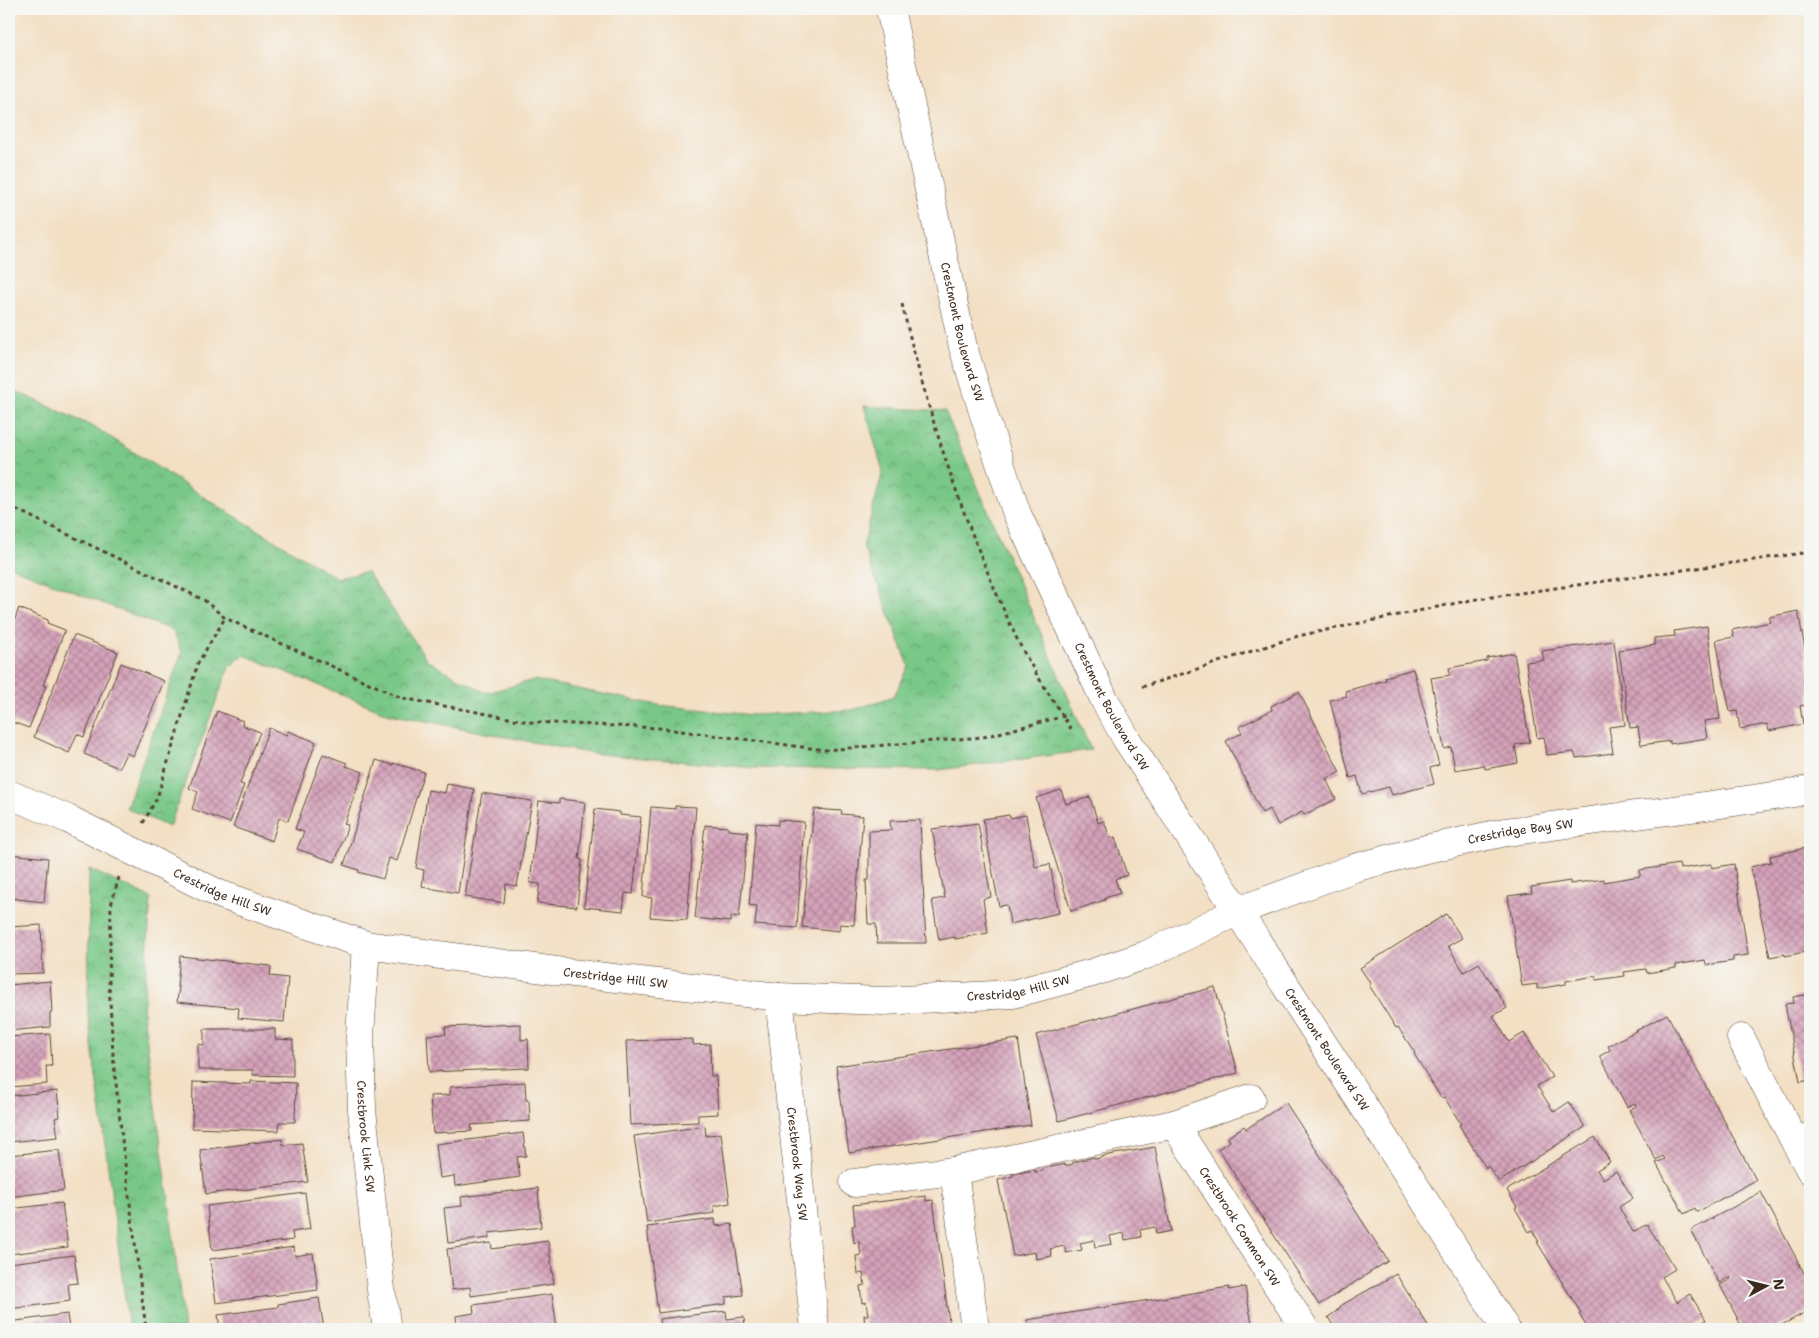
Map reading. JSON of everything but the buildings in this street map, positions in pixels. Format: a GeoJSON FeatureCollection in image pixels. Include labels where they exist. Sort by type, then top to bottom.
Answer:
{"type":"FeatureCollection","features":[{"type":"Feature","properties":{"kind":"street","name":"Crestmont Boulevard SW"},"geometry":{"type":"LineString","coordinates":[[890,9],[963,347],[1017,514],[1105,701],[1127,740],[1506,1329]]}},
{"type":"Feature","properties":{"kind":"street","name":"Crestridge Bay SW"},"geometry":{"type":"LineString","coordinates":[[1238,910],[1354,868],[1435,847],[1506,832],[1722,804],[1810,789]]}},
{"type":"Feature","properties":{"kind":"street","name":"Crestridge Hill SW"},"geometry":{"type":"LineString","coordinates":[[9,794],[68,819],[219,894],[366,945],[572,973],[779,997],[883,1001],[1013,994],[1092,973],[1146,955],[1238,910]]}},
{"type":"Feature","properties":{"kind":"street","name":"Crestbrook Link SW"},"geometry":{"type":"LineString","coordinates":[[366,945],[360,1036],[362,1110],[381,1290],[387,1329]]}},
{"type":"Feature","properties":{"kind":"street","name":"Crestbrook Way SW"},"geometry":{"type":"LineString","coordinates":[[779,997],[815,1329]]}},
{"type":"Feature","properties":{"kind":"street"},"geometry":{"type":"LineString","coordinates":[[1741,1038],[1802,1138],[1810,1170]]}},
{"type":"Feature","properties":{"kind":"street"},"geometry":{"type":"LineString","coordinates":[[854,1183],[954,1171],[1174,1124],[1251,1098]]}},
{"type":"Feature","properties":{"kind":"street","name":"Crestbrook Common SW"},"geometry":{"type":"LineString","coordinates":[[1174,1124],[1305,1329]]}},
{"type":"Feature","properties":{"kind":"street"},"geometry":{"type":"LineString","coordinates":[[954,1171],[975,1329]]}},
{"type":"Feature","properties":{"kind":"path"},"geometry":{"type":"LineString","coordinates":[[902,304],[930,414],[966,519],[1019,642],[1070,729]]}},
{"type":"Feature","properties":{"kind":"path"},"geometry":{"type":"LineString","coordinates":[[9,506],[204,600],[225,618],[402,698],[530,722],[659,728],[825,750],[983,737],[1069,715]]}},
{"type":"Feature","properties":{"kind":"path"},"geometry":{"type":"LineString","coordinates":[[1142,686],[1298,636],[1451,604],[1810,552]]}},
{"type":"Feature","properties":{"kind":"path"},"geometry":{"type":"LineString","coordinates":[[140,828],[157,798],[198,663],[225,618]]}},
{"type":"Feature","properties":{"kind":"path"},"geometry":{"type":"LineString","coordinates":[[121,870],[111,905],[109,982],[113,1055],[146,1329]]}},
{"type":"Feature","properties":{"kind":"green space"},"geometry":{"type":"Polygon","coordinates":[[[9,388],[96,428],[207,499],[337,578],[367,572],[428,661],[486,693],[534,680],[658,705],[753,715],[853,710],[894,696],[909,666],[863,546],[883,471],[864,406],[945,411],[1091,750],[939,770],[755,768],[588,753],[390,714],[244,655],[229,667],[169,827],[126,808],[182,652],[173,631],[9,566],[9,388]]]}},
{"type":"Feature","properties":{"kind":"green space"},"geometry":{"type":"Polygon","coordinates":[[[89,869],[151,898],[143,1013],[170,1209],[184,1329],[129,1329],[88,1014],[89,869]]]}}]}
